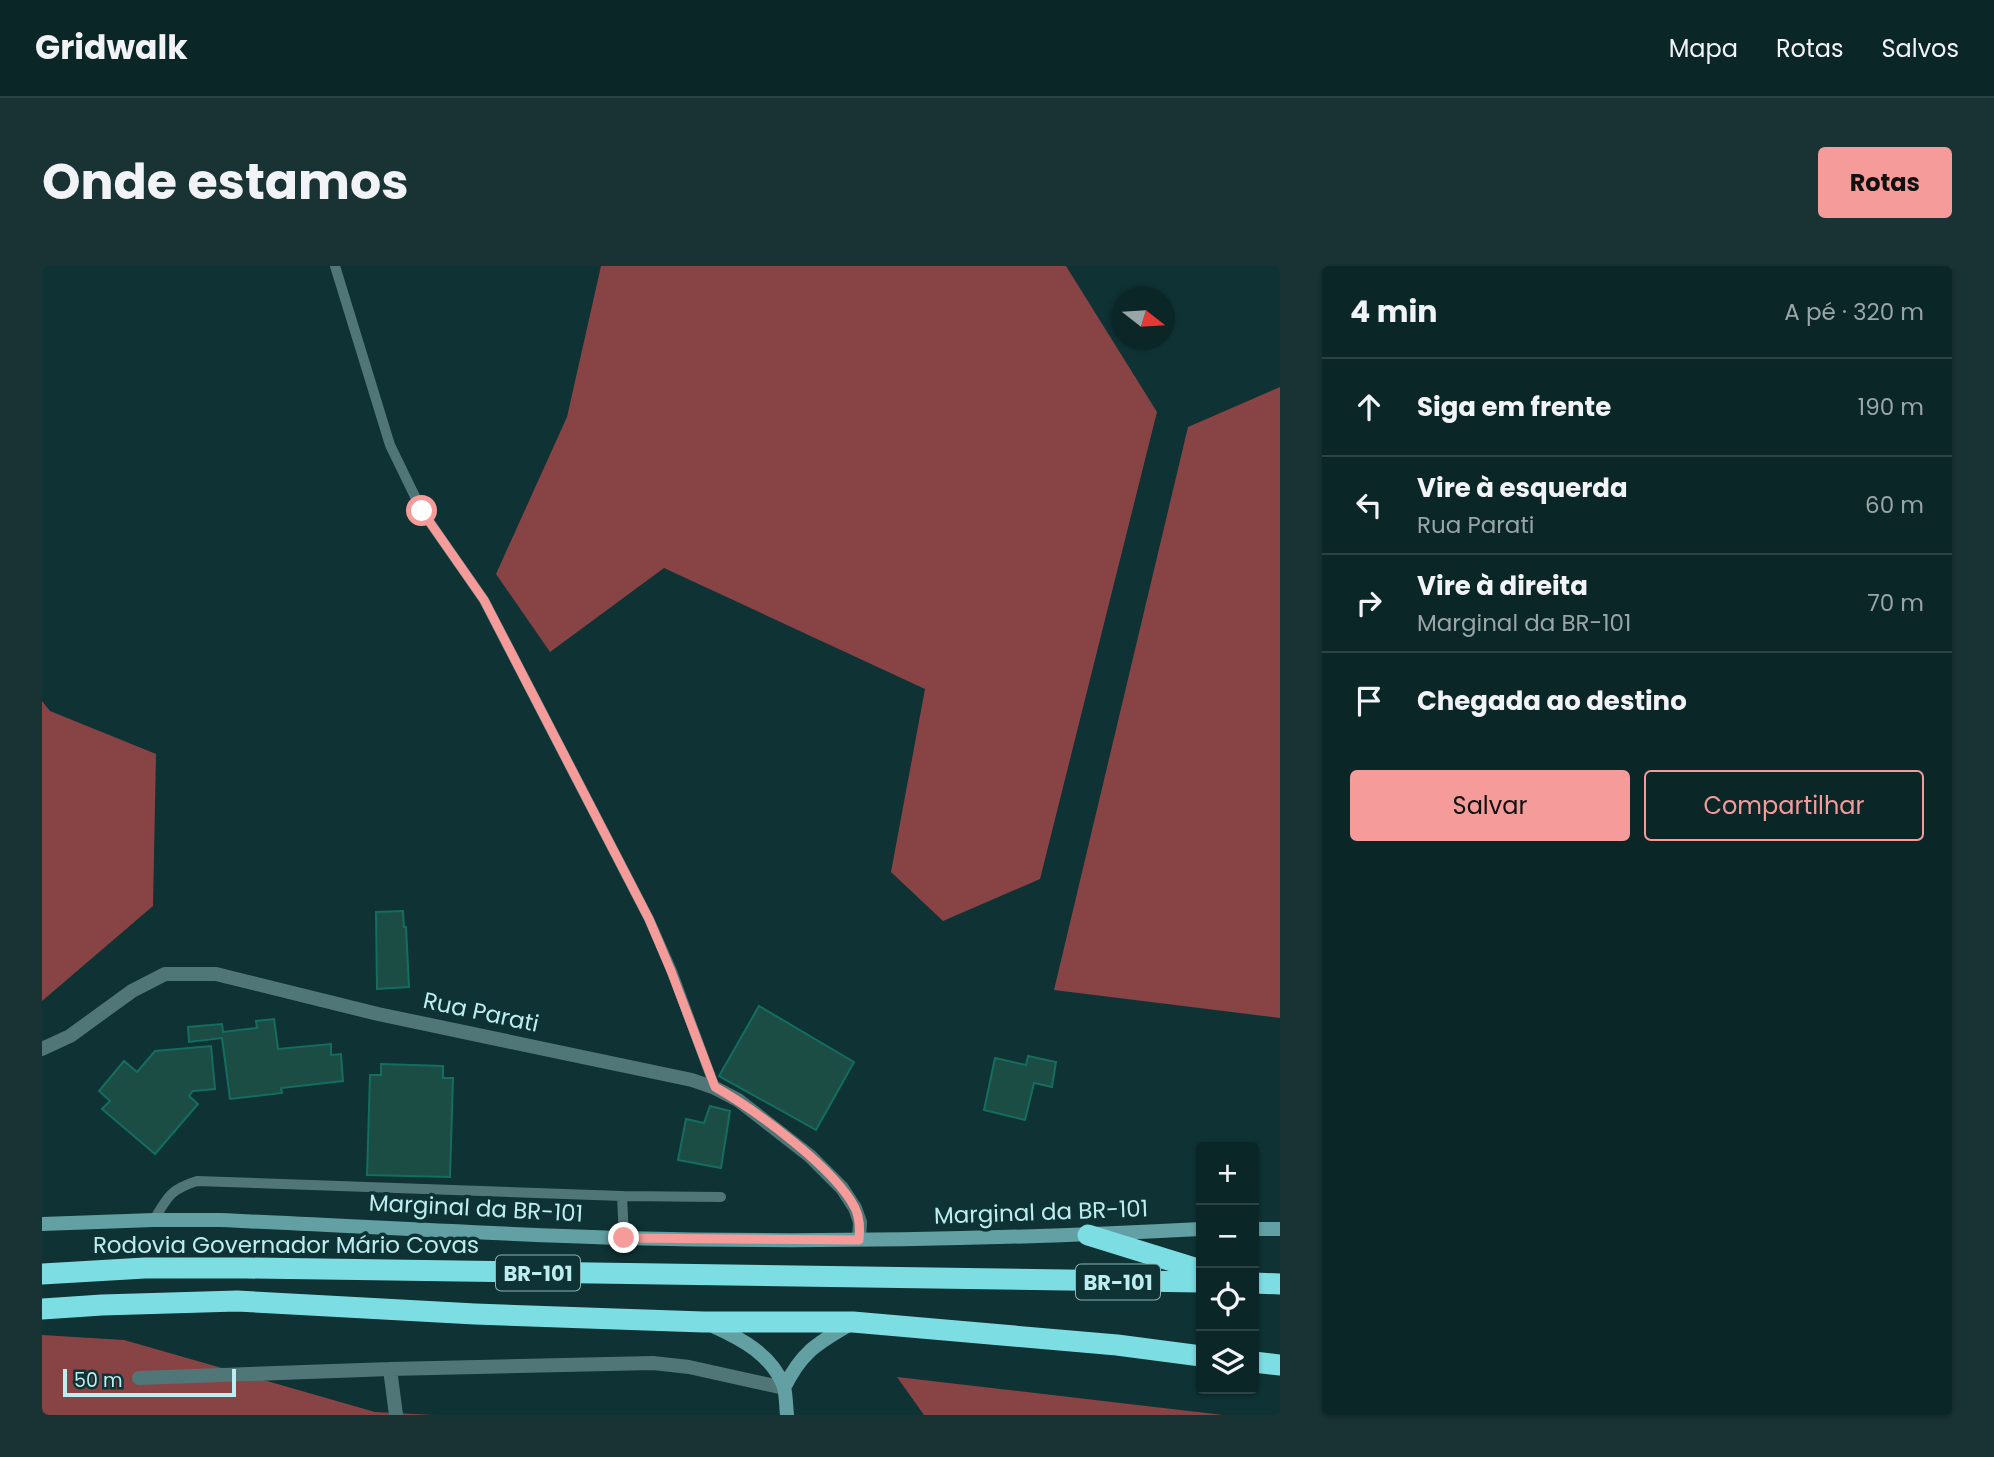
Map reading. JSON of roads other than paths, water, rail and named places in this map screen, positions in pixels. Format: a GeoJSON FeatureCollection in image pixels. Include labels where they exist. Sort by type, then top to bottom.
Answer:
{"type":"FeatureCollection","features":[{"type":"Feature","properties":{"kind":"highway"},"geometry":{"type":"LineString","coordinates":[[1088,1235],[1196,1268]]}},
{"type":"Feature","properties":{"kind":"highway","name":"Rodovia Governador Mário Covas"},"geometry":{"type":"LineString","coordinates":[[42,1274],[145,1268],[246,1268],[1196,1282]]}},
{"type":"Feature","properties":{"kind":"highway"},"geometry":{"type":"LineString","coordinates":[[1259,1283],[1280,1284]]}},
{"type":"Feature","properties":{"kind":"highway","name":"BR-101"},"geometry":{"type":"LineString","coordinates":[[42,1309],[237,1301],[475,1314],[703,1321],[853,1322],[1117,1345],[1196,1355]]}},
{"type":"Feature","properties":{"kind":"highway"},"geometry":{"type":"LineString","coordinates":[[1259,1363],[1280,1365]]}},
{"type":"Feature","properties":{"kind":"main road","name":"Marginal da BR-101"},"geometry":{"type":"LineString","coordinates":[[42,1224],[220,1220],[624,1238],[859,1240],[1088,1235],[1196,1229]]}},
{"type":"Feature","properties":{"kind":"main road"},"geometry":{"type":"LineString","coordinates":[[1259,1229],[1280,1229]]}},
{"type":"Feature","properties":{"kind":"main road"},"geometry":{"type":"LineString","coordinates":[[703,1321],[733,1335],[769,1360],[784,1388],[787,1415]]}},
{"type":"Feature","properties":{"kind":"main road"},"geometry":{"type":"LineString","coordinates":[[784,1388],[795,1365],[804,1355],[853,1322]]}},
{"type":"Feature","properties":{"kind":"street","name":"Rua Parati"},"geometry":{"type":"LineString","coordinates":[[42,1049],[70,1036],[132,991],[165,974],[216,974],[378,1014],[692,1080],[715,1087],[738,1100],[810,1156],[842,1188],[855,1208],[860,1222],[859,1240]]}},
{"type":"Feature","properties":{"kind":"street"},"geometry":{"type":"LineString","coordinates":[[139,1378],[390,1368],[653,1363],[689,1367],[784,1388]]}},
{"type":"Feature","properties":{"kind":"street"},"geometry":{"type":"LineString","coordinates":[[390,1368],[396,1415]]}},
{"type":"Feature","properties":{"kind":"lane"},"geometry":{"type":"LineString","coordinates":[[335,266],[390,446],[422,511],[484,600],[649,919],[715,1087]]}},
{"type":"Feature","properties":{"kind":"lane"},"geometry":{"type":"LineString","coordinates":[[154,1220],[167,1197],[180,1186],[197,1181],[721,1197]]}},
{"type":"Feature","properties":{"kind":"lane"},"geometry":{"type":"LineString","coordinates":[[622,1196],[624,1238]]}}]}
